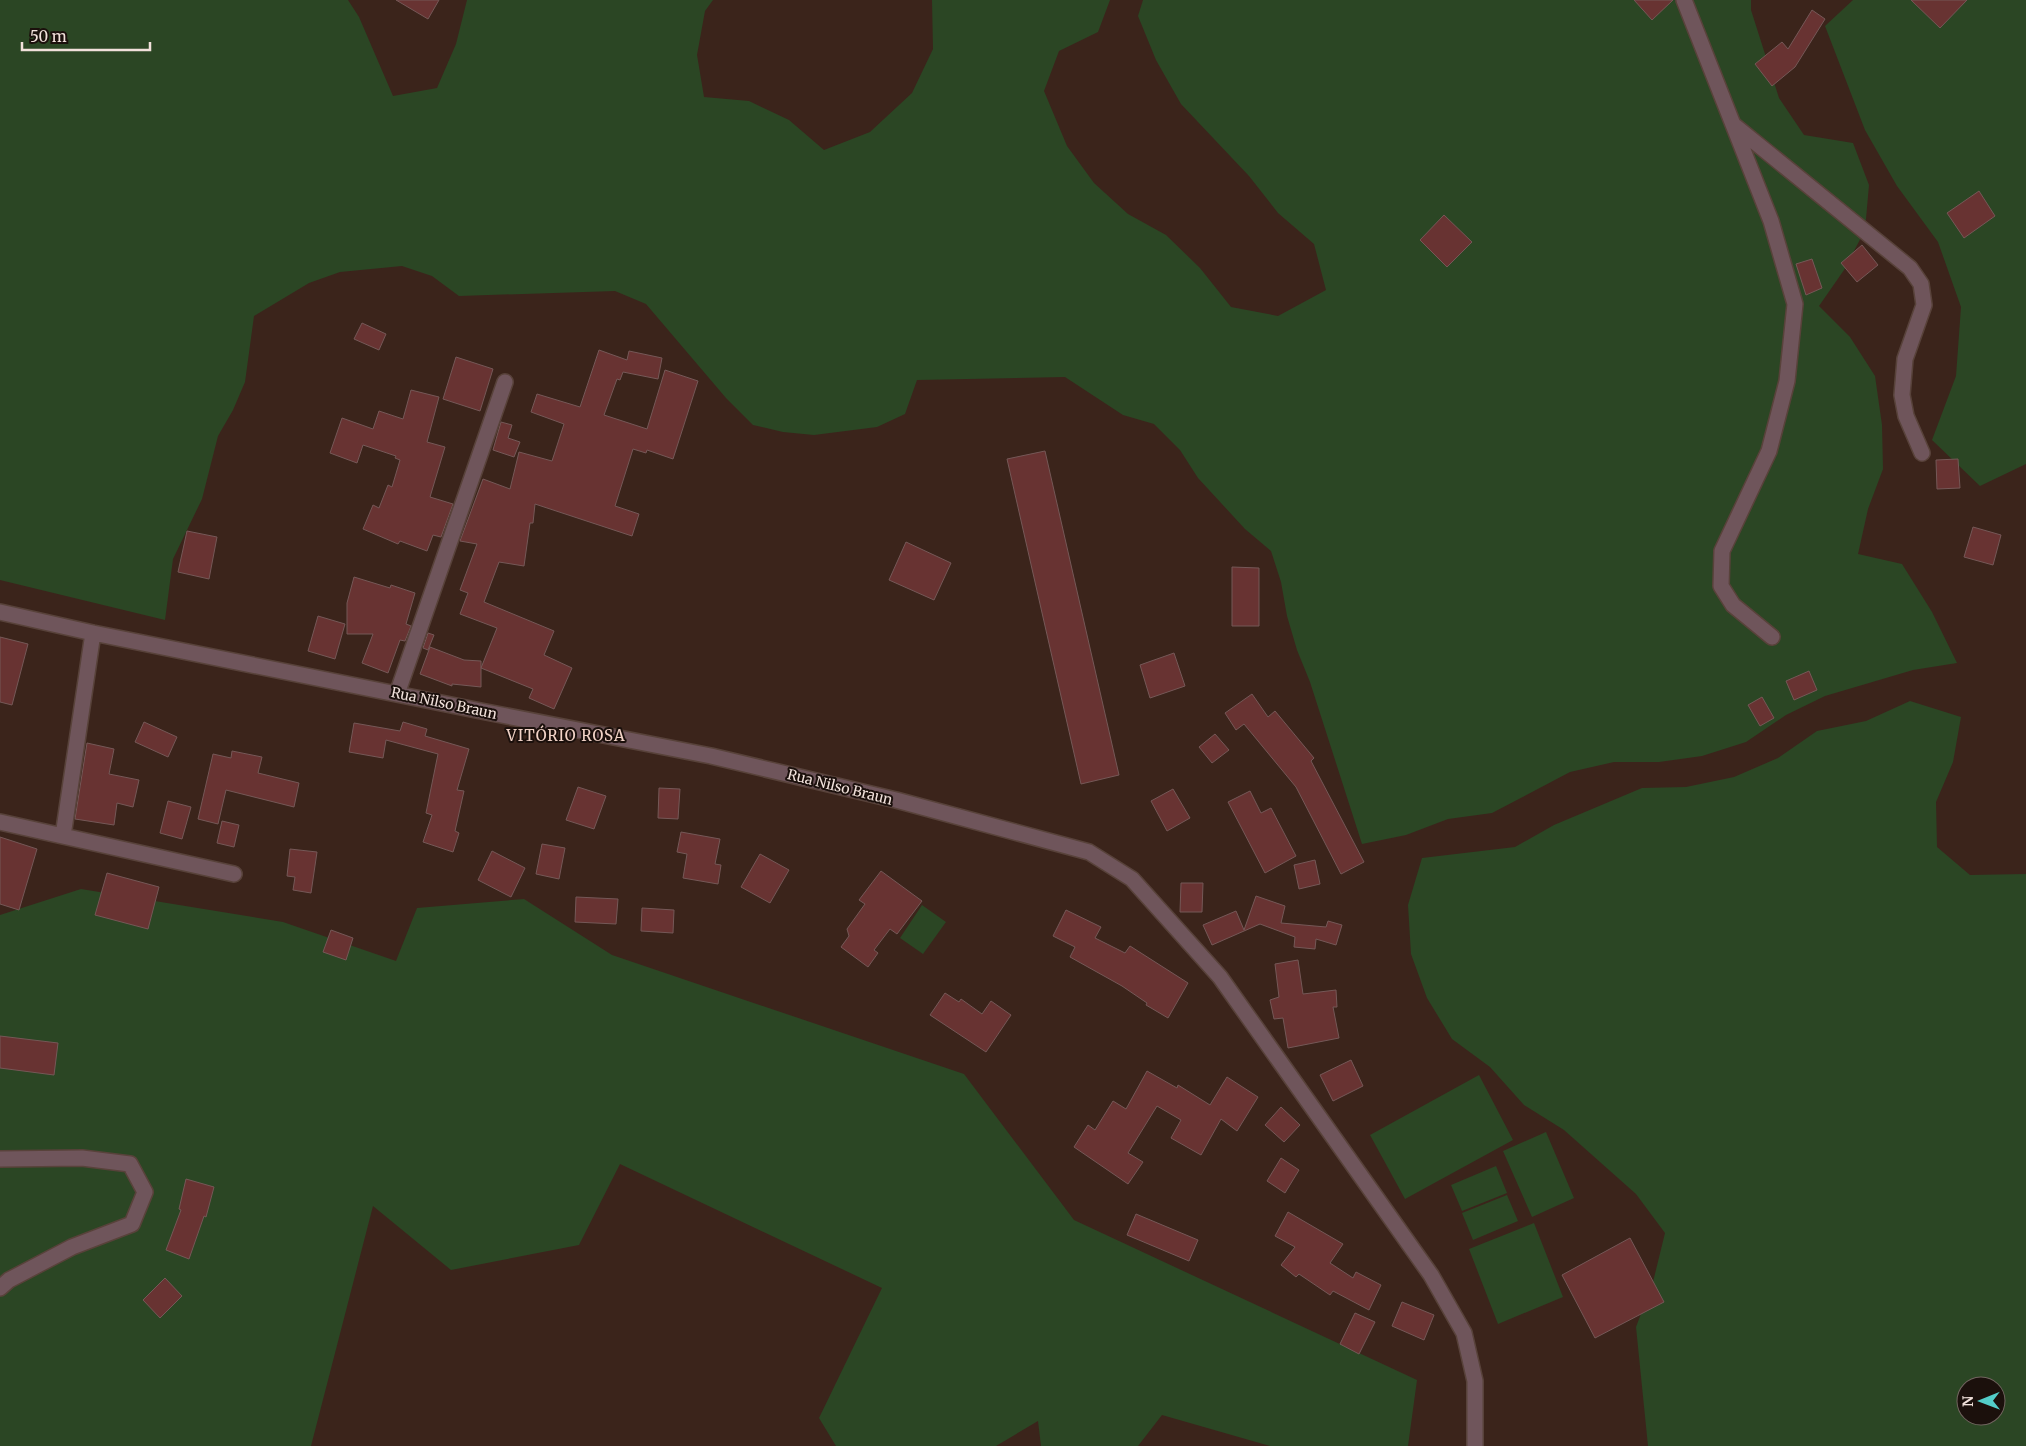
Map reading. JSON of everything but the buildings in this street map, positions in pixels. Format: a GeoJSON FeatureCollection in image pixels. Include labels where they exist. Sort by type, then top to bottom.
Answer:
{"type":"FeatureCollection","features":[{"type":"Feature","properties":{"kind":"street"},"geometry":{"type":"LineString","coordinates":[[1684,0],[1771,221],[1795,304],[1787,381],[1769,450],[1722,551],[1721,586],[1733,605],[1772,637]]}},
{"type":"Feature","properties":{"kind":"street"},"geometry":{"type":"LineString","coordinates":[[1734,125],[1910,268],[1921,284],[1924,305],[1905,359],[1902,395],[1906,416],[1922,453]]}},
{"type":"Feature","properties":{"kind":"street"},"geometry":{"type":"LineString","coordinates":[[397,694],[505,382]]}},
{"type":"Feature","properties":{"kind":"street","name":"Rua Nilso Braun"},"geometry":{"type":"LineString","coordinates":[[0,612],[93,633],[711,756],[896,800],[1089,852],[1132,879],[1220,977],[1431,1275],[1464,1333],[1475,1381],[1475,1446]]}},
{"type":"Feature","properties":{"kind":"street"},"geometry":{"type":"LineString","coordinates":[[63,836],[93,633]]}},
{"type":"Feature","properties":{"kind":"street"},"geometry":{"type":"LineString","coordinates":[[0,822],[234,874]]}},
{"type":"Feature","properties":{"kind":"street"},"geometry":{"type":"LineString","coordinates":[[0,1159],[82,1158],[130,1164],[145,1192],[132,1224],[72,1247],[9,1280],[0,1288]]}},
{"type":"Feature","properties":{"kind":"green space"},"geometry":{"type":"Polygon","coordinates":[[[0,0],[348,0],[359,17],[393,96],[437,88],[456,44],[467,0],[713,0],[705,11],[697,55],[704,97],[749,101],[789,120],[824,150],[870,132],[912,93],[933,49],[932,0],[1110,0],[1098,32],[1059,51],[1044,91],[1067,146],[1094,183],[1128,214],[1166,235],[1200,268],[1231,307],[1278,316],[1326,290],[1314,244],[1278,213],[1249,176],[1181,104],[1156,60],[1138,16],[1143,0],[1751,0],[1751,10],[1779,98],[1804,135],[1853,143],[1869,185],[1865,230],[1844,270],[1819,306],[1850,337],[1875,376],[1882,425],[1883,469],[1868,509],[1858,554],[1902,564],[1932,612],[1957,663],[1913,670],[1825,696],[1786,715],[1746,742],[1702,756],[1659,762],[1614,762],[1570,772],[1492,813],[1448,819],[1406,835],[1362,844],[1310,682],[1297,650],[1287,616],[1281,582],[1271,551],[1245,529],[1198,478],[1180,450],[1154,424],[1123,415],[1065,377],[917,380],[905,414],[877,427],[814,435],[783,432],[753,425],[726,398],[646,304],[615,291],[459,296],[432,276],[402,266],[340,272],[309,283],[254,316],[245,382],[233,410],[218,436],[202,499],[173,559],[165,620],[0,580],[0,0]]]}},
{"type":"Feature","properties":{"kind":"green space"},"geometry":{"type":"Polygon","coordinates":[[[1853,0],[2026,0],[2026,464],[1980,486],[1932,440],[1956,376],[1961,307],[1938,242],[1897,186],[1865,130],[1825,26],[1853,0]]]}},
{"type":"Feature","properties":{"kind":"green space"},"geometry":{"type":"Polygon","coordinates":[[[1910,701],[1961,717],[1953,762],[1936,802],[1937,847],[1970,875],[2026,874],[2026,1446],[1648,1446],[1636,1327],[1653,1282],[1665,1233],[1636,1194],[1564,1130],[1524,1105],[1490,1067],[1452,1039],[1427,998],[1411,954],[1408,905],[1422,858],[1515,847],[1554,825],[1642,788],[1686,787],[1734,777],[1778,758],[1817,731],[1866,721],[1910,701]]]}},
{"type":"Feature","properties":{"kind":"green space"},"geometry":{"type":"Polygon","coordinates":[[[81,889],[283,922],[396,961],[417,908],[524,899],[612,955],[964,1074],[1074,1220],[1417,1380],[1408,1446],[1270,1446],[1162,1415],[1138,1446],[1041,1446],[1038,1421],[996,1446],[836,1446],[819,1418],[882,1288],[620,1164],[579,1245],[451,1270],[373,1206],[311,1446],[0,1446],[0,915],[81,889]]]}},
{"type":"Feature","properties":{"kind":"green space"},"geometry":{"type":"Polygon","coordinates":[[[922,905],[946,922],[923,954],[900,938],[922,905]]]}},
{"type":"Feature","properties":{"kind":"green space"},"geometry":{"type":"Polygon","coordinates":[[[1479,1075],[1513,1140],[1405,1199],[1370,1135],[1479,1075]]]}},
{"type":"Feature","properties":{"kind":"green space"},"geometry":{"type":"Polygon","coordinates":[[[1546,1132],[1574,1198],[1532,1217],[1503,1151],[1546,1132]]]}},
{"type":"Feature","properties":{"kind":"green space"},"geometry":{"type":"Polygon","coordinates":[[[1496,1166],[1507,1193],[1462,1211],[1451,1185],[1496,1166]]]}},
{"type":"Feature","properties":{"kind":"green space"},"geometry":{"type":"Polygon","coordinates":[[[1507,1195],[1518,1221],[1473,1240],[1462,1213],[1507,1195]]]}},
{"type":"Feature","properties":{"kind":"green space"},"geometry":{"type":"Polygon","coordinates":[[[1534,1223],[1563,1297],[1498,1324],[1469,1249],[1534,1223]]]}},
{"type":"Feature","properties":{"kind":"district","name":"VITÓRIO ROSA"},"geometry":{"type":"Point","coordinates":[566,735]}}]}
